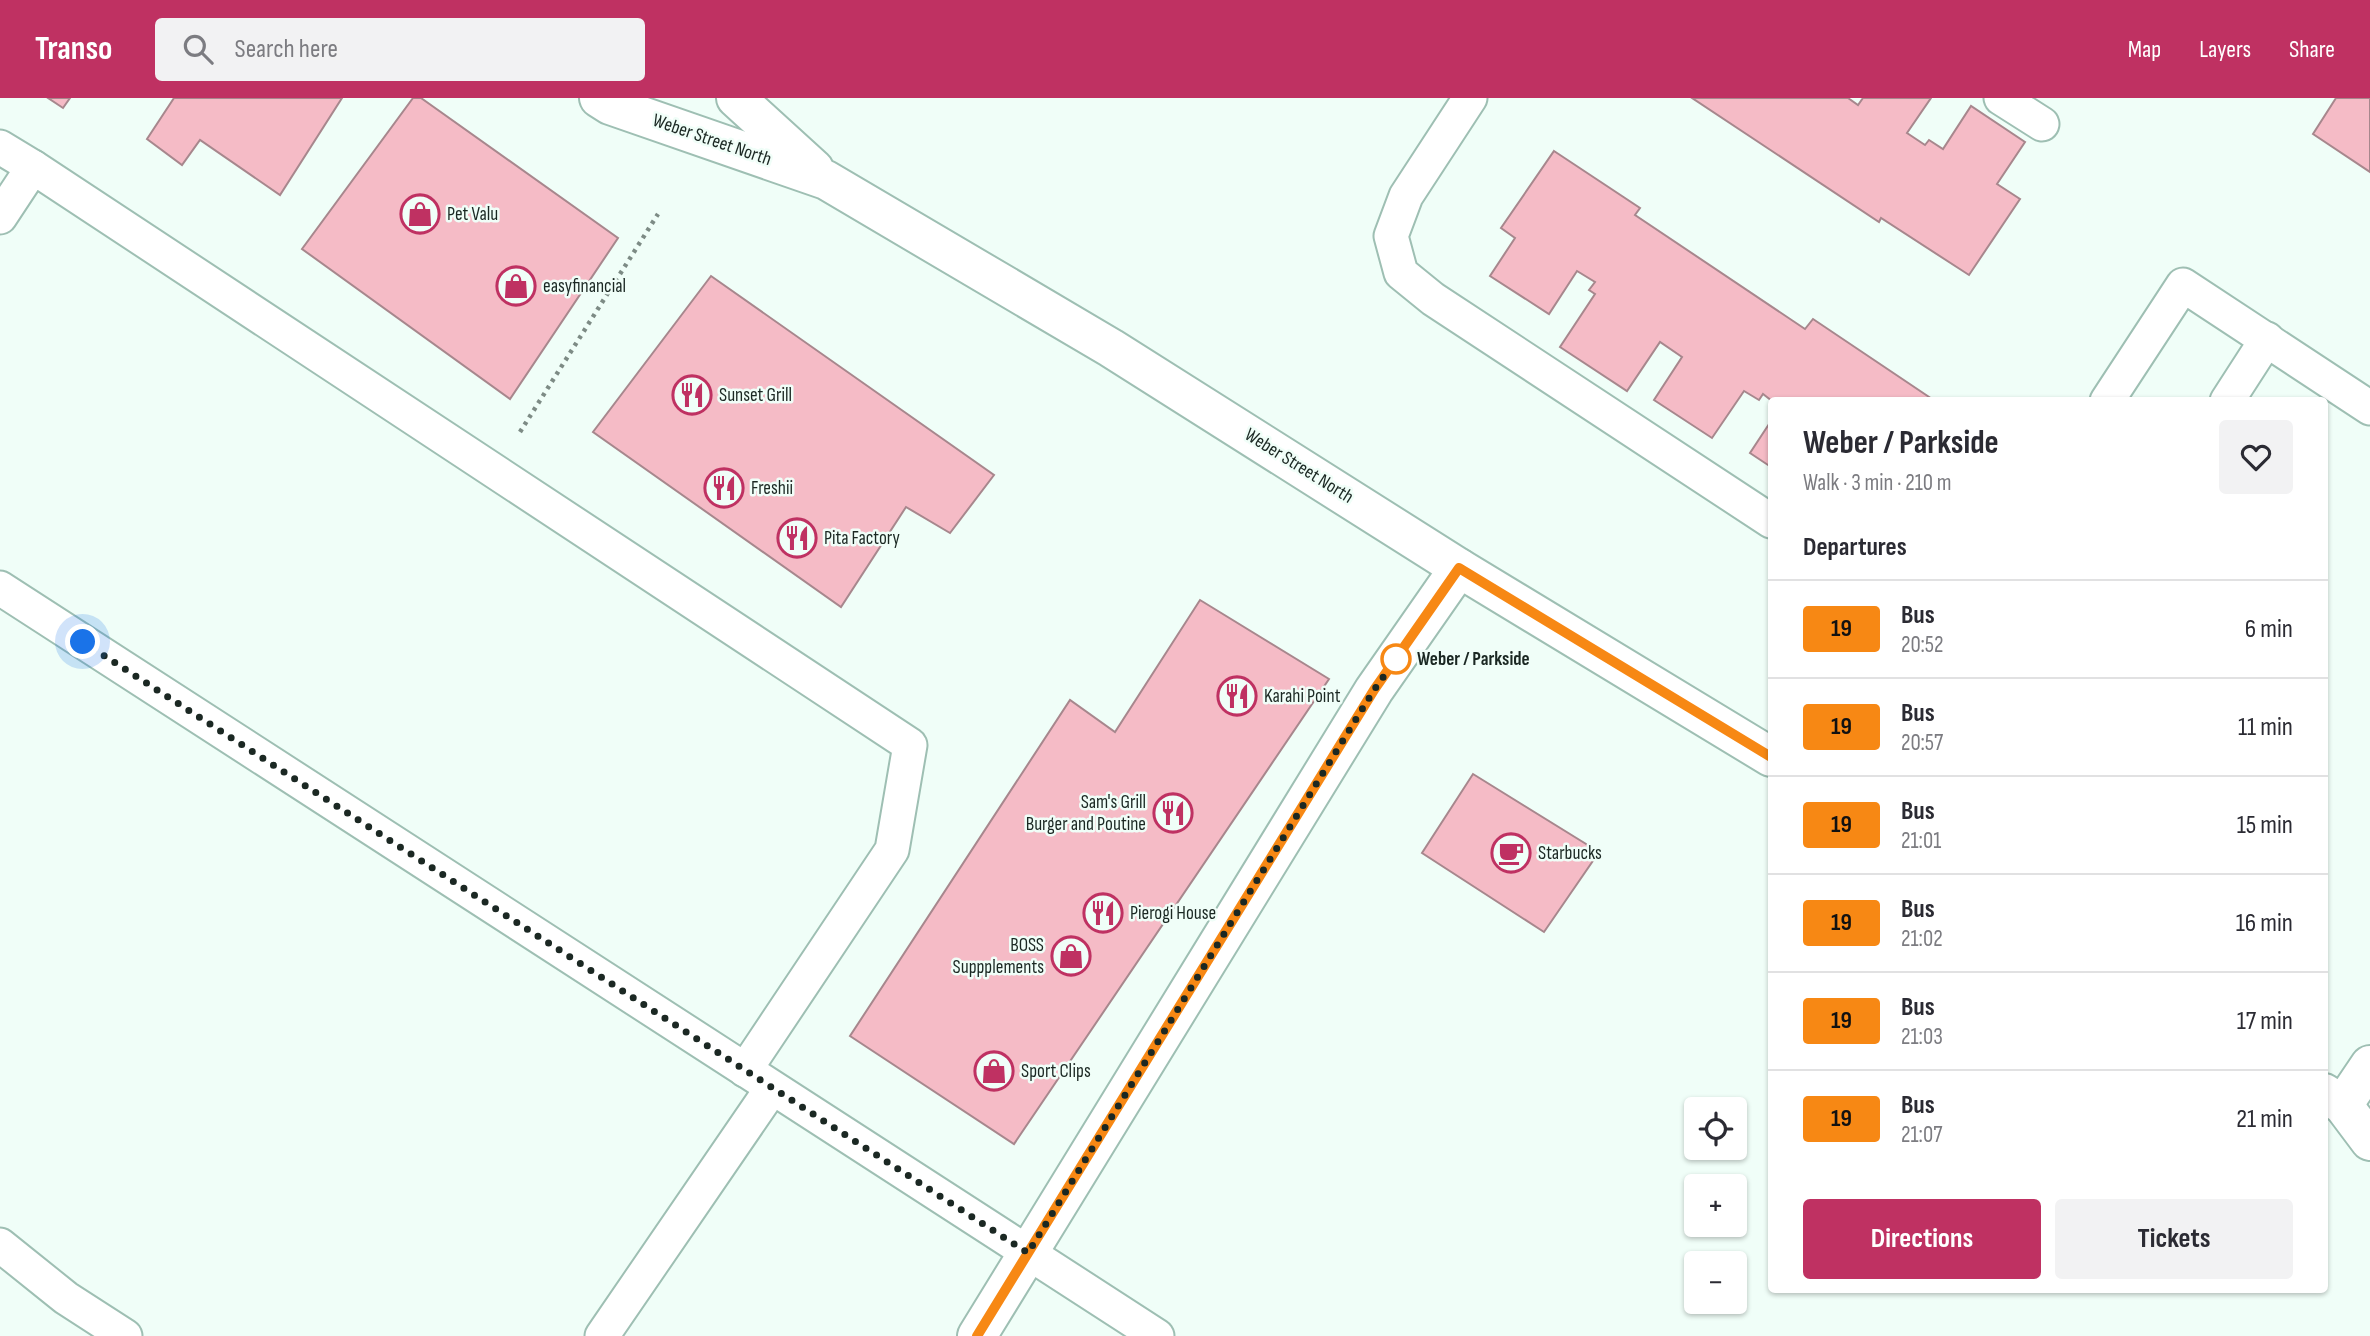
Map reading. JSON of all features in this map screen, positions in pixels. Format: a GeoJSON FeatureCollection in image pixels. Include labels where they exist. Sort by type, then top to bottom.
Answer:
{"type":"FeatureCollection","features":[{"type":"Feature","properties":{"kind":"main road","name":"Weber Street North"},"geometry":{"type":"LineString","coordinates":[[599,98],[610,105],[825,180],[1111,348],[1459,568],[1768,755]]}},
{"type":"Feature","properties":{"kind":"main road","name":"Weber Street North"},"geometry":{"type":"LineString","coordinates":[[736,98],[825,180]]}},
{"type":"Feature","properties":{"kind":"main road"},"geometry":{"type":"LineString","coordinates":[[977,1336],[1374,690],[1459,568]]}},
{"type":"Feature","properties":{"kind":"main road"},"geometry":{"type":"LineString","coordinates":[[2370,1065],[2346,1101],[2370,1141]]}},
{"type":"Feature","properties":{"kind":"lane"},"geometry":{"type":"LineString","coordinates":[[1470,98],[1406,196],[1391,236],[1401,273],[1433,299],[1768,519]]}},
{"type":"Feature","properties":{"kind":"lane"},"geometry":{"type":"LineString","coordinates":[[2001,98],[2042,124]]}},
{"type":"Feature","properties":{"kind":"lane"},"geometry":{"type":"LineString","coordinates":[[0,147],[910,745],[892,850],[758,1079],[602,1336]]}},
{"type":"Feature","properties":{"kind":"lane"},"geometry":{"type":"LineString","coordinates":[[0,217],[33,167]]}},
{"type":"Feature","properties":{"kind":"lane"},"geometry":{"type":"LineString","coordinates":[[2110,397],[2183,285],[2370,408]]}},
{"type":"Feature","properties":{"kind":"lane"},"geometry":{"type":"LineString","coordinates":[[2230,397],[2267,339]]}},
{"type":"Feature","properties":{"kind":"lane"},"geometry":{"type":"LineString","coordinates":[[0,588],[1157,1336]]}},
{"type":"Feature","properties":{"kind":"lane"},"geometry":{"type":"LineString","coordinates":[[0,1245],[66,1297],[119,1334]]}},
{"type":"Feature","properties":{"kind":"path"},"geometry":{"type":"LineString","coordinates":[[517,438],[658,214]]}},
{"type":"Feature","properties":{"kind":"building"},"geometry":{"type":"Polygon","coordinates":[[[48,98],[70,98],[63,108],[48,98]]]}},
{"type":"Feature","properties":{"kind":"building"},"geometry":{"type":"Polygon","coordinates":[[[174,98],[342,98],[280,195],[200,140],[182,165],[147,139],[174,98]]]}},
{"type":"Feature","properties":{"kind":"building"},"geometry":{"type":"Polygon","coordinates":[[[413,98],[421,98],[618,238],[510,399],[302,249],[413,98]]]}},
{"type":"Feature","properties":{"kind":"building"},"geometry":{"type":"Polygon","coordinates":[[[1692,98],[1848,98],[1858,105],[1863,98],[1931,98],[1907,133],[1925,145],[1929,140],[1943,149],[1971,106],[2025,142],[1997,184],[2020,199],[1969,275],[1881,218],[1879,222],[1692,98]]]}},
{"type":"Feature","properties":{"kind":"building"},"geometry":{"type":"Polygon","coordinates":[[[2336,98],[2370,98],[2370,172],[2313,134],[2336,98]]]}},
{"type":"Feature","properties":{"kind":"building"},"geometry":{"type":"Polygon","coordinates":[[[1554,151],[1640,208],[1635,215],[1805,329],[1813,319],[1929,397],[1768,398],[1763,394],[1759,400],[1744,391],[1712,438],[1654,400],[1682,357],[1660,342],[1627,391],[1560,347],[1595,294],[1589,290],[1595,282],[1577,271],[1549,314],[1490,276],[1515,238],[1501,228],[1554,151]]]}},
{"type":"Feature","properties":{"kind":"building"},"geometry":{"type":"Polygon","coordinates":[[[711,276],[994,475],[950,533],[906,507],[841,607],[593,432],[711,276]]]}},
{"type":"Feature","properties":{"kind":"building"},"geometry":{"type":"Polygon","coordinates":[[[1768,426],[1768,465],[1750,453],[1768,426]]]}},
{"type":"Feature","properties":{"kind":"building"},"geometry":{"type":"Polygon","coordinates":[[[1200,600],[1329,679],[1014,1144],[850,1036],[1070,700],[1115,732],[1200,600]]]}},
{"type":"Feature","properties":{"kind":"building","name":"Starbucks"},"geometry":{"type":"Polygon","coordinates":[[[1473,774],[1599,852],[1544,932],[1422,853],[1473,774]]]}},
{"type":"Feature","properties":{"kind":"bus line","name":"19"},"geometry":{"type":"LineString","coordinates":[[977,1336],[1374,690],[1459,568],[1768,755]]}},
{"type":"Feature","properties":{"kind":"place","name":"Pet Valu"},"geometry":{"type":"Point","coordinates":[420,214]}},
{"type":"Feature","properties":{"kind":"place","name":"easyfinancial"},"geometry":{"type":"Point","coordinates":[516,286]}},
{"type":"Feature","properties":{"kind":"place","name":"Sunset Grill"},"geometry":{"type":"Point","coordinates":[692,395]}},
{"type":"Feature","properties":{"kind":"place","name":"Freshii"},"geometry":{"type":"Point","coordinates":[724,488]}},
{"type":"Feature","properties":{"kind":"place","name":"Pita Factory"},"geometry":{"type":"Point","coordinates":[797,538]}},
{"type":"Feature","properties":{"kind":"place","name":"Weber / Parkside"},"geometry":{"type":"Point","coordinates":[1396,659]}},
{"type":"Feature","properties":{"kind":"place","name":"Karahi Point"},"geometry":{"type":"Point","coordinates":[1237,696]}},
{"type":"Feature","properties":{"kind":"place","name":"Sam's Grill Burger and Poutine"},"geometry":{"type":"Point","coordinates":[1173,813]}},
{"type":"Feature","properties":{"kind":"place","name":"Starbucks"},"geometry":{"type":"Point","coordinates":[1511,853]}},
{"type":"Feature","properties":{"kind":"place","name":"Pierogi House"},"geometry":{"type":"Point","coordinates":[1103,913]}},
{"type":"Feature","properties":{"kind":"place","name":"BOSS Suppplements"},"geometry":{"type":"Point","coordinates":[1071,956]}},
{"type":"Feature","properties":{"kind":"place","name":"Sport Clips"},"geometry":{"type":"Point","coordinates":[994,1071]}},
{"type":"Feature","properties":{"kind":"route"},"geometry":{"type":"LineString","coordinates":[[83,642],[1028,1253],[1374,690],[1401,652],[1396,659]]}}]}
